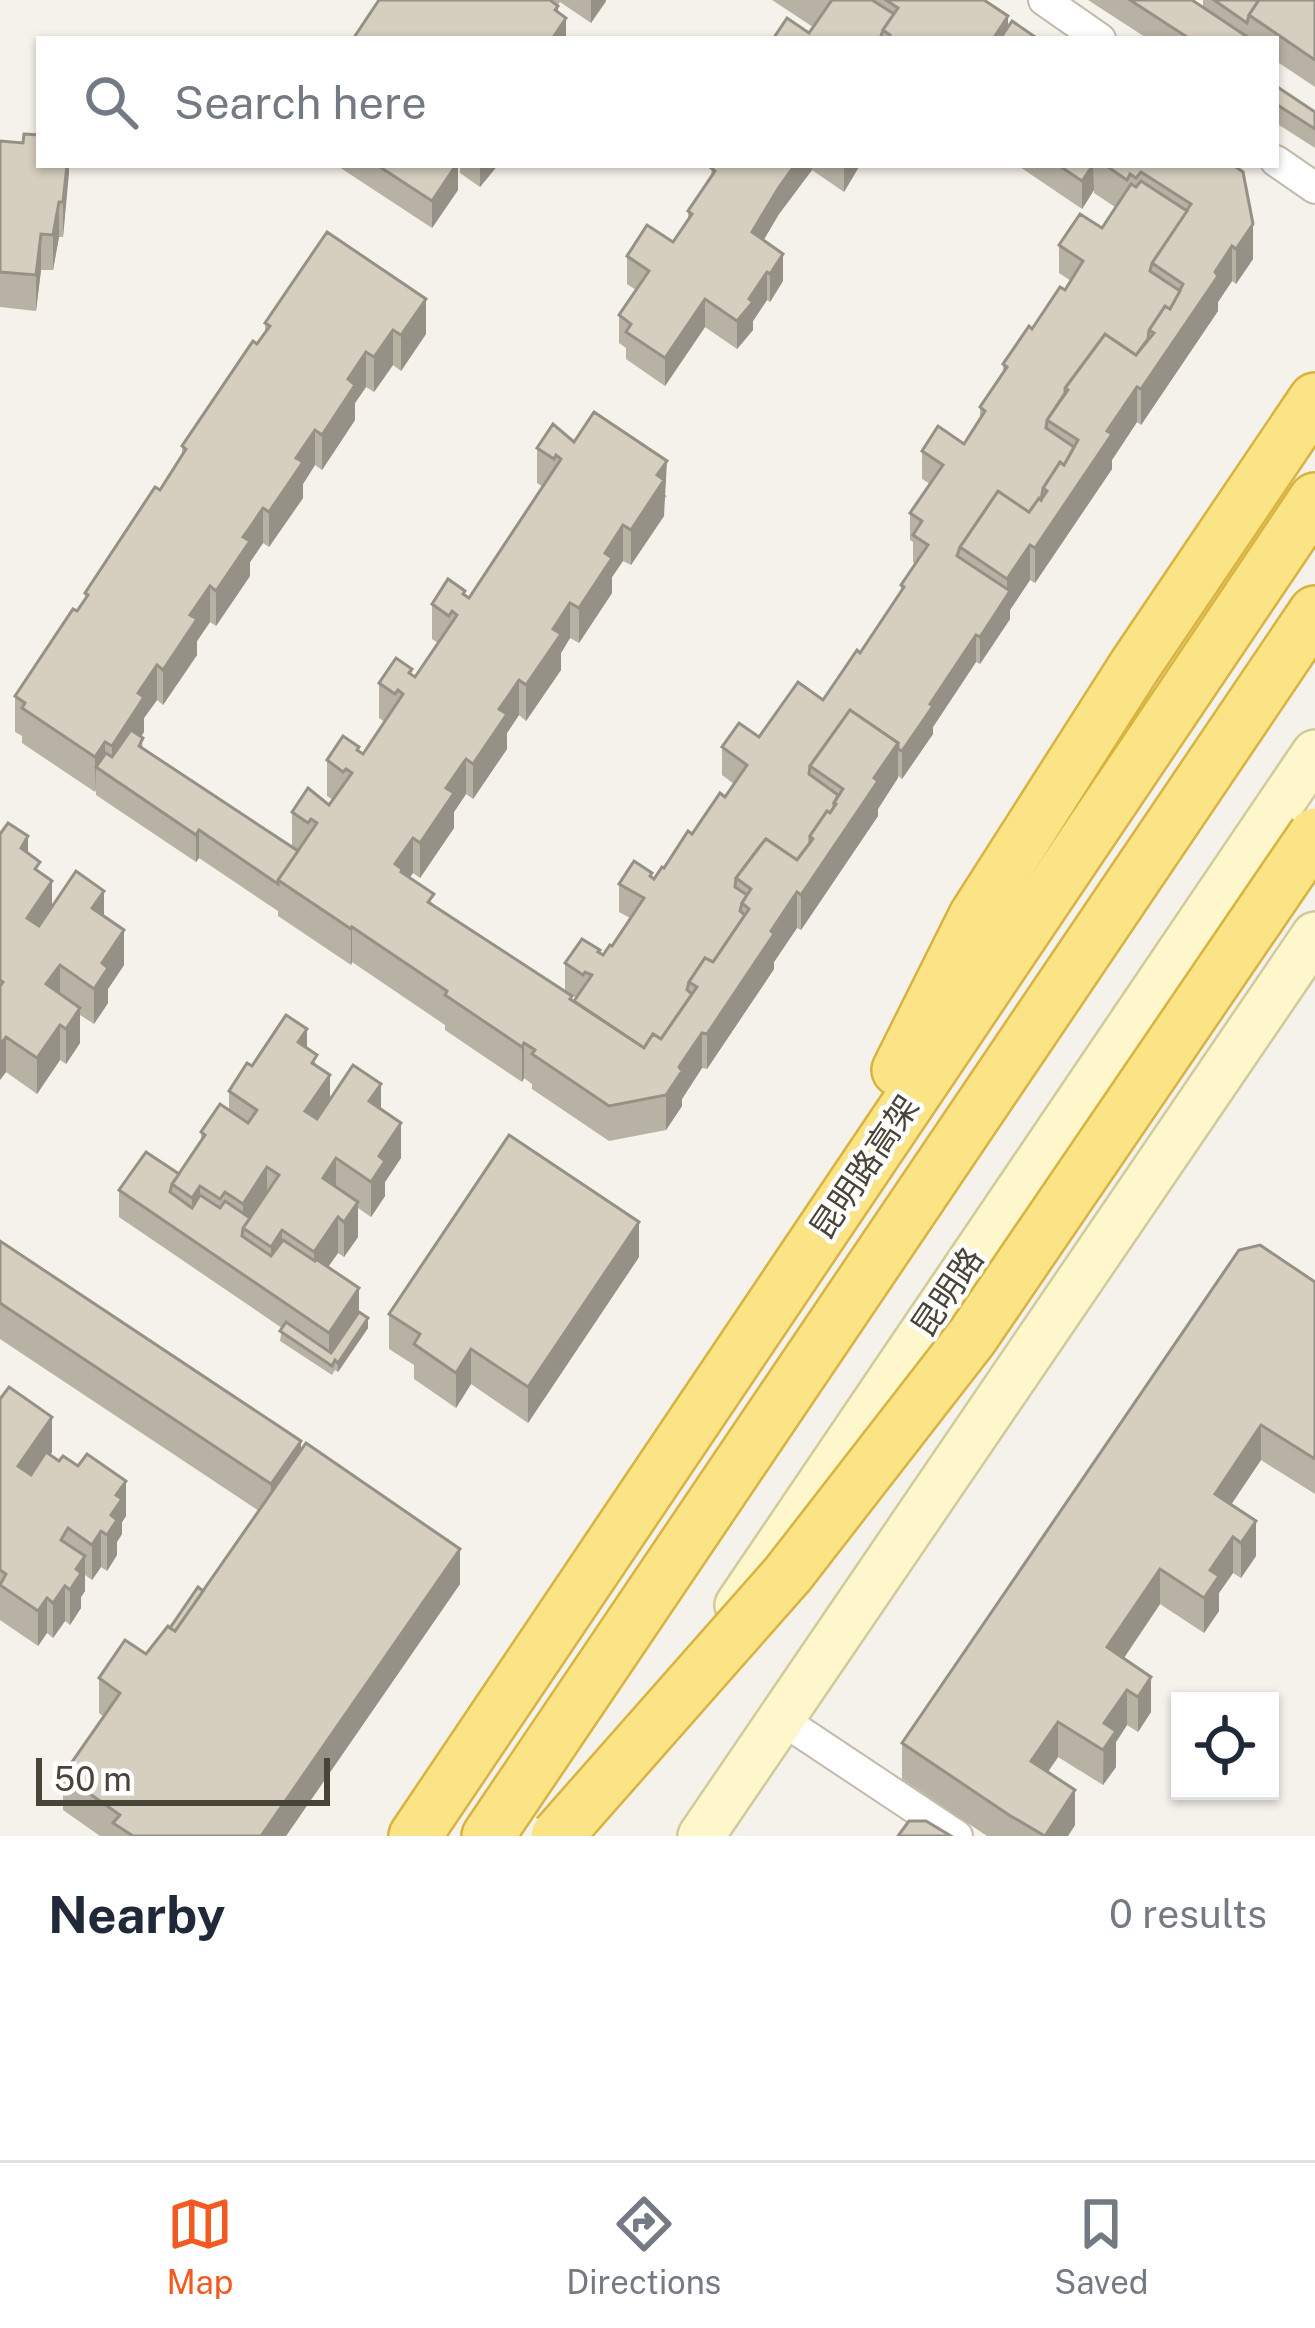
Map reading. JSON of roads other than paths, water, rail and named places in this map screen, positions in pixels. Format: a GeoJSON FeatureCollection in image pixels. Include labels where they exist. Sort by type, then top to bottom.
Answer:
{"type":"FeatureCollection","features":[{"type":"Feature","properties":{"kind":"highway"},"geometry":{"type":"LineString","coordinates":[[807,1252],[975,916],[1134,667],[1315,399]]}},
{"type":"Feature","properties":{"kind":"highway","name":"昆明路高架"},"geometry":{"type":"LineString","coordinates":[[415,1836],[1315,499]]}},
{"type":"Feature","properties":{"kind":"highway","name":"昆明路高架"},"geometry":{"type":"LineString","coordinates":[[488,1836],[1315,612]]}},
{"type":"Feature","properties":{"kind":"highway"},"geometry":{"type":"LineString","coordinates":[[556,1836],[788,1574],[972,1337],[1315,834]]}},
{"type":"Feature","properties":{"kind":"main road","name":"昆明路"},"geometry":{"type":"LineString","coordinates":[[585,1836],[846,1441],[1315,753]]}},
{"type":"Feature","properties":{"kind":"main road"},"geometry":{"type":"LineString","coordinates":[[701,1836],[1315,934]]}},
{"type":"Feature","properties":{"kind":"street"},"geometry":{"type":"LineString","coordinates":[[1044,0],[1096,36]]}},
{"type":"Feature","properties":{"kind":"street"},"geometry":{"type":"LineString","coordinates":[[1279,163],[1315,188]]}},
{"type":"Feature","properties":{"kind":"street"},"geometry":{"type":"LineString","coordinates":[[781,1719],[957,1836]]}}]}
